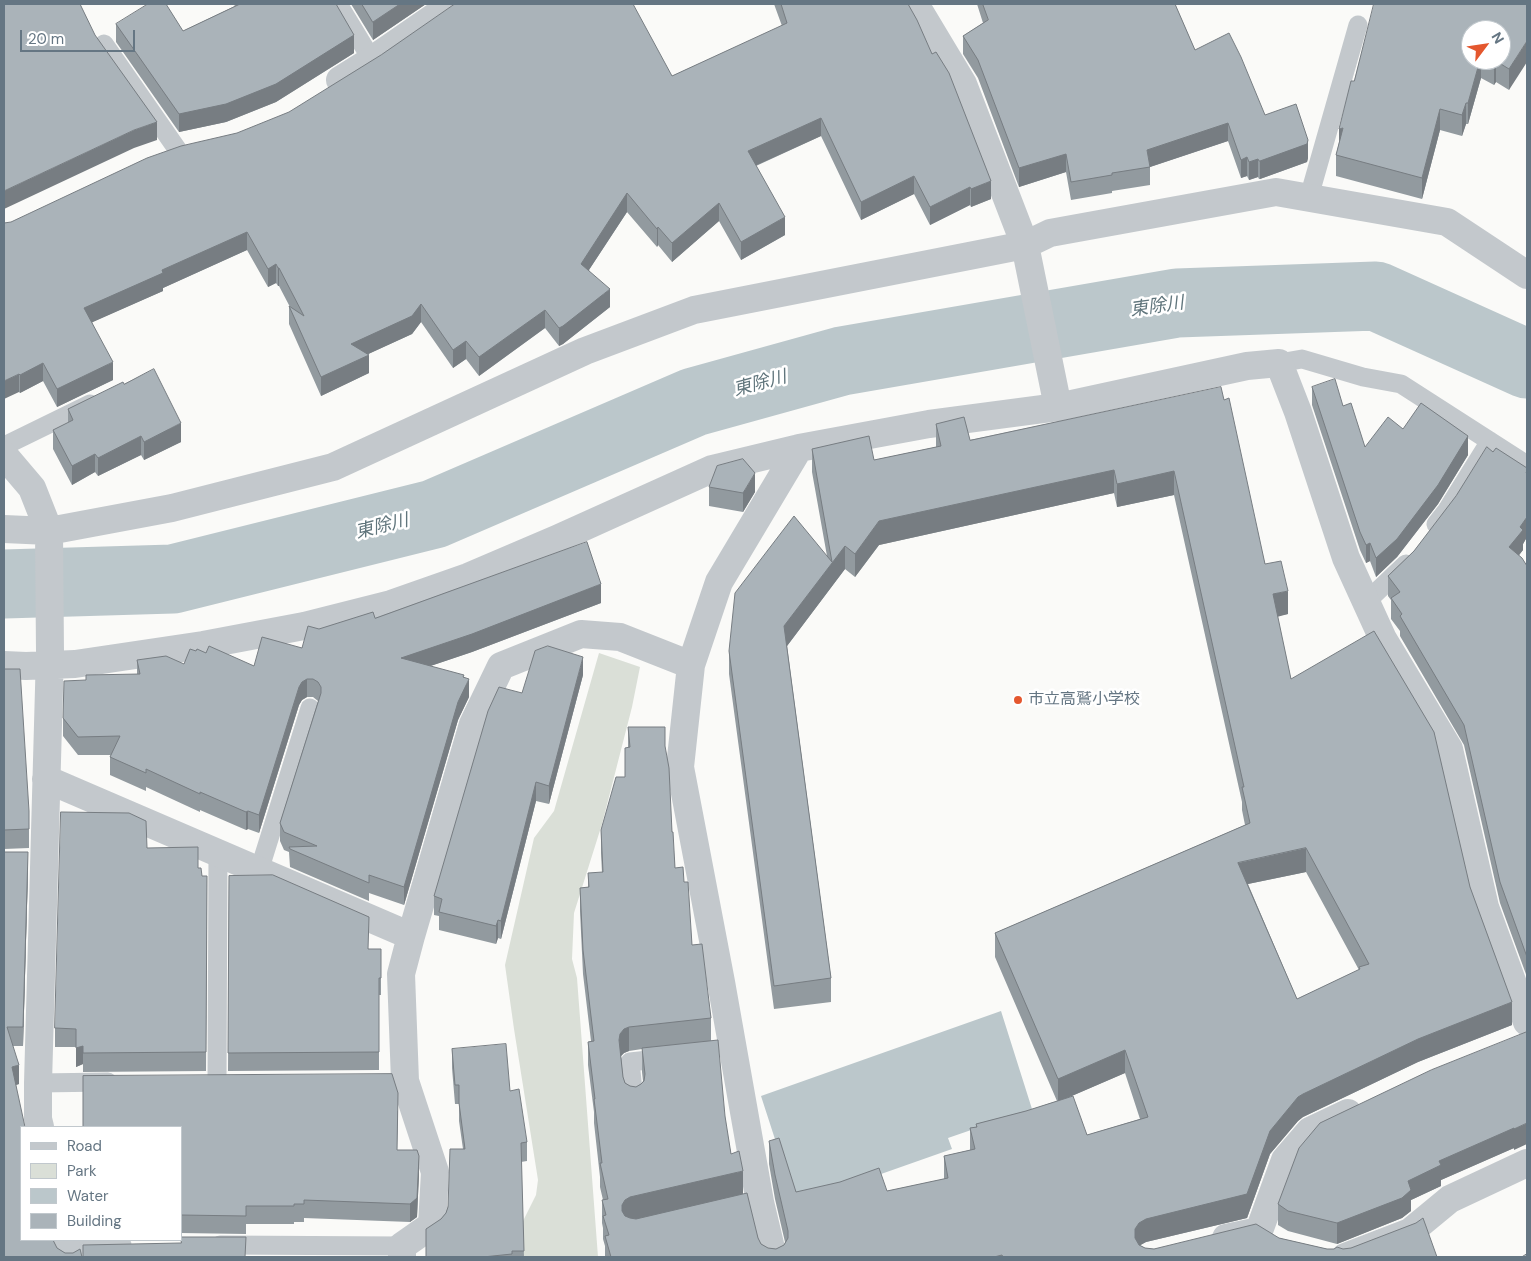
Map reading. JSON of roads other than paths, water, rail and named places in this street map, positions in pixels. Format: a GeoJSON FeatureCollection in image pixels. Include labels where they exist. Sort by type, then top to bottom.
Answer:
{"type":"FeatureCollection","features":[{"type":"Feature","properties":{"kind":"street"},"geometry":{"type":"LineString","coordinates":[[316,96],[453,4]]}},
{"type":"Feature","properties":{"kind":"street"},"geometry":{"type":"LineString","coordinates":[[915,4],[963,84],[1024,245],[1056,398]]}},
{"type":"Feature","properties":{"kind":"street"},"geometry":{"type":"LineString","coordinates":[[150,158],[204,143]]}},
{"type":"Feature","properties":{"kind":"street"},"geometry":{"type":"LineString","coordinates":[[4,529],[49,531],[172,508],[333,467],[586,351],[694,310],[1024,245],[1050,233],[1276,192],[1447,222],[1527,275]]}},
{"type":"Feature","properties":{"kind":"street"},"geometry":{"type":"LineString","coordinates":[[4,666],[26,666],[203,645],[304,626],[391,604],[468,577],[712,469],[799,448],[1056,398],[1247,366],[1279,363],[1298,412],[1346,558],[1384,639],[1449,748],[1485,907],[1527,1022]]}},
{"type":"Feature","properties":{"kind":"street"},"geometry":{"type":"LineString","coordinates":[[773,1257],[750,1204],[723,1051],[680,767],[691,665],[720,582],[799,448]]}},
{"type":"Feature","properties":{"kind":"street"},"geometry":{"type":"LineString","coordinates":[[4,455],[32,488],[49,531],[58,661],[36,859],[38,1119],[40,1126]]}},
{"type":"Feature","properties":{"kind":"street"},"geometry":{"type":"LineString","coordinates":[[402,1251],[432,1224],[435,1172],[395,1081],[402,974],[411,936],[473,724],[501,666],[581,634],[620,638],[691,665]]}},
{"type":"Feature","properties":{"kind":"street"},"geometry":{"type":"LineString","coordinates":[[46,779],[411,936]]}},
{"type":"Feature","properties":{"kind":"street"},"geometry":{"type":"LineString","coordinates":[[1259,1231],[1284,1160],[1310,1132],[1372,1102]]}},
{"type":"Feature","properties":{"kind":"street"},"geometry":{"type":"LineString","coordinates":[[1332,1256],[1410,1232],[1450,1199],[1527,1163]]}},
{"type":"Feature","properties":{"kind":"street"},"geometry":{"type":"LineString","coordinates":[[1200,1244],[1259,1231],[1282,1246]]}},
{"type":"Feature","properties":{"kind":"lane"},"geometry":{"type":"LineString","coordinates":[[338,4],[372,60]]}},
{"type":"Feature","properties":{"kind":"lane"},"geometry":{"type":"LineString","coordinates":[[1309,197],[1358,25]]}},
{"type":"Feature","properties":{"kind":"lane"},"geometry":{"type":"LineString","coordinates":[[104,44],[177,149]]}},
{"type":"Feature","properties":{"kind":"lane"},"geometry":{"type":"LineString","coordinates":[[1279,363],[1302,359],[1363,378],[1401,384],[1527,465]]}},
{"type":"Feature","properties":{"kind":"lane"},"geometry":{"type":"LineString","coordinates":[[4,446],[102,398]]}},
{"type":"Feature","properties":{"kind":"lane"},"geometry":{"type":"LineString","coordinates":[[1366,602],[1405,565],[1446,510],[1490,441]]}},
{"type":"Feature","properties":{"kind":"lane"},"geometry":{"type":"LineString","coordinates":[[259,871],[310,708]]}},
{"type":"Feature","properties":{"kind":"lane"},"geometry":{"type":"LineString","coordinates":[[217,1082],[218,853]]}},
{"type":"Feature","properties":{"kind":"lane"},"geometry":{"type":"LineString","coordinates":[[634,1099],[630,1062],[686,1056]]}},
{"type":"Feature","properties":{"kind":"lane"},"geometry":{"type":"LineString","coordinates":[[38,1082],[128,1082]]}},
{"type":"Feature","properties":{"kind":"lane"},"geometry":{"type":"LineString","coordinates":[[197,1082],[237,1082]]}},
{"type":"Feature","properties":{"kind":"lane"},"geometry":{"type":"LineString","coordinates":[[66,1247],[135,1244]]}},
{"type":"Feature","properties":{"kind":"lane"},"geometry":{"type":"LineString","coordinates":[[204,1245],[402,1251]]}},
{"type":"Feature","properties":{"kind":"water"},"geometry":{"type":"Polygon","coordinates":[[[1001,1011],[1032,1109],[948,1138],[952,1149],[796,1204],[761,1096],[1001,1011]]]}},
{"type":"Feature","properties":{"kind":"waterway","name":"東除川"},"geometry":{"type":"LineString","coordinates":[[4,584],[173,579],[434,514],[694,402],[842,361],[1177,303],[1376,296],[1527,364]]}},
{"type":"Feature","properties":{"kind":"place","name":"市立高鷲小学校"},"geometry":{"type":"Point","coordinates":[1018,700]}}]}
